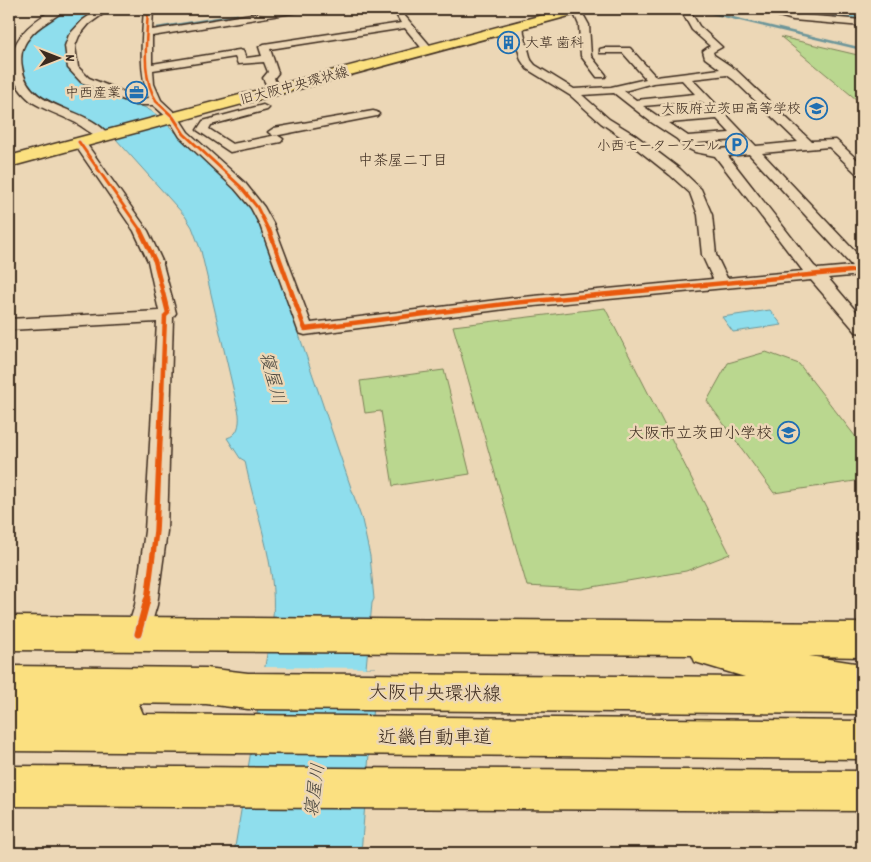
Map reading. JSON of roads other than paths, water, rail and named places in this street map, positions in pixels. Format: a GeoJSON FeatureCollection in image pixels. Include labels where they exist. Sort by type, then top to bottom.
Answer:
{"type":"FeatureCollection","features":[{"type":"Feature","properties":{"kind":"main road","name":"旧大阪中央環状線"},"geometry":{"type":"LineString","coordinates":[[9,162],[168,118],[270,123],[274,90],[578,9]]}},
{"type":"Feature","properties":{"kind":"main road"},"geometry":{"type":"LineString","coordinates":[[9,633],[862,640]]}},
{"type":"Feature","properties":{"kind":"main road"},"geometry":{"type":"LineString","coordinates":[[657,638],[800,673],[862,681]]}},
{"type":"Feature","properties":{"kind":"main road","name":"大阪中央環状線"},"geometry":{"type":"LineString","coordinates":[[9,684],[206,686],[248,691],[862,696]]}},
{"type":"Feature","properties":{"kind":"main road"},"geometry":{"type":"LineString","coordinates":[[9,709],[246,721],[466,736]]}},
{"type":"Feature","properties":{"kind":"main road","name":"近畿自動車道"},"geometry":{"type":"LineString","coordinates":[[9,732],[862,740]]}},
{"type":"Feature","properties":{"kind":"main road"},"geometry":{"type":"LineString","coordinates":[[9,786],[862,791]]}},
{"type":"Feature","properties":{"kind":"street"},"geometry":{"type":"LineString","coordinates":[[9,12],[16,9]]}},
{"type":"Feature","properties":{"kind":"street"},"geometry":{"type":"LineString","coordinates":[[60,9],[31,29],[21,40],[16,57],[17,79],[22,88],[32,96],[94,127],[105,135]]}},
{"type":"Feature","properties":{"kind":"street"},"geometry":{"type":"LineString","coordinates":[[105,9],[90,19],[74,35],[70,46],[73,68],[85,80],[140,103],[156,101]]}},
{"type":"Feature","properties":{"kind":"street"},"geometry":{"type":"LineString","coordinates":[[148,9],[152,20],[148,34],[149,84],[156,101],[168,118],[240,186],[260,211],[275,245],[305,329],[514,303],[862,269]]}},
{"type":"Feature","properties":{"kind":"street"},"geometry":{"type":"LineString","coordinates":[[148,34],[265,9]]}},
{"type":"Feature","properties":{"kind":"street"},"geometry":{"type":"LineString","coordinates":[[189,17],[298,9]]}},
{"type":"Feature","properties":{"kind":"street"},"geometry":{"type":"LineString","coordinates":[[397,9],[428,49]]}},
{"type":"Feature","properties":{"kind":"street"},"geometry":{"type":"LineString","coordinates":[[578,9],[584,25],[586,56],[601,75]]}},
{"type":"Feature","properties":{"kind":"street"},"geometry":{"type":"LineString","coordinates":[[680,9],[685,10],[695,28],[716,47],[708,51],[710,56],[730,71],[808,145]]}},
{"type":"Feature","properties":{"kind":"street"},"geometry":{"type":"LineString","coordinates":[[759,9],[793,17],[862,23]]}},
{"type":"Feature","properties":{"kind":"street"},"geometry":{"type":"LineString","coordinates":[[274,90],[268,78],[274,73],[264,47],[407,24]]}},
{"type":"Feature","properties":{"kind":"street"},"geometry":{"type":"LineString","coordinates":[[521,24],[528,64],[571,92],[605,121],[631,138],[674,172],[696,192],[705,215],[709,255],[722,283]]}},
{"type":"Feature","properties":{"kind":"street"},"geometry":{"type":"LineString","coordinates":[[604,52],[626,50],[653,80]]}},
{"type":"Feature","properties":{"kind":"street"},"geometry":{"type":"LineString","coordinates":[[148,68],[239,53],[242,62],[268,58]]}},
{"type":"Feature","properties":{"kind":"street"},"geometry":{"type":"LineString","coordinates":[[571,92],[615,89],[653,80],[730,71]]}},
{"type":"Feature","properties":{"kind":"street"},"geometry":{"type":"LineString","coordinates":[[684,76],[862,269]]}},
{"type":"Feature","properties":{"kind":"street"},"geometry":{"type":"LineString","coordinates":[[615,89],[657,121],[699,149],[719,153],[832,143],[862,171]]}},
{"type":"Feature","properties":{"kind":"street"},"geometry":{"type":"LineString","coordinates":[[634,104],[703,97]]}},
{"type":"Feature","properties":{"kind":"street"},"geometry":{"type":"LineString","coordinates":[[270,123],[373,114]]}},
{"type":"Feature","properties":{"kind":"street"},"geometry":{"type":"LineString","coordinates":[[657,121],[721,115]]}},
{"type":"Feature","properties":{"kind":"street"},"geometry":{"type":"LineString","coordinates":[[684,140],[740,136]]}},
{"type":"Feature","properties":{"kind":"street"},"geometry":{"type":"LineString","coordinates":[[79,142],[141,231],[155,261],[168,313],[165,316],[156,532],[146,606],[138,634]]}},
{"type":"Feature","properties":{"kind":"street"},"geometry":{"type":"LineString","coordinates":[[719,153],[747,187],[753,199],[815,275],[862,328]]}},
{"type":"Feature","properties":{"kind":"street"},"geometry":{"type":"LineString","coordinates":[[9,325],[165,316]]}},
{"type":"Feature","properties":{"kind":"water","name":"寝屋川"},"geometry":{"type":"Polygon","coordinates":[[[63,9],[102,9],[80,24],[69,68],[74,75],[92,87],[152,111],[221,174],[251,208],[262,228],[275,264],[362,520],[370,556],[374,599],[372,603],[366,668],[376,668],[361,853],[234,853],[273,618],[272,578],[269,558],[245,461],[240,458],[227,438],[234,435],[238,429],[239,414],[201,251],[192,227],[185,216],[115,138],[31,93],[18,65],[26,37],[63,9]]]}},
{"type":"Feature","properties":{"kind":"water"},"geometry":{"type":"Polygon","coordinates":[[[791,9],[831,9],[862,13],[862,19],[791,9]]]}},
{"type":"Feature","properties":{"kind":"water"},"geometry":{"type":"Polygon","coordinates":[[[770,310],[782,325],[733,332],[722,317],[770,310]]]}},
{"type":"Feature","properties":{"kind":"waterway"},"geometry":{"type":"LineString","coordinates":[[695,9],[862,49]]}},
{"type":"Feature","properties":{"kind":"waterway"},"geometry":{"type":"LineString","coordinates":[[157,28],[237,15]]}},
{"type":"Feature","properties":{"kind":"place","name":"大草 歯科"},"geometry":{"type":"Point","coordinates":[509,42]}},
{"type":"Feature","properties":{"kind":"place","name":"中西産業"},"geometry":{"type":"Point","coordinates":[137,92]}},
{"type":"Feature","properties":{"kind":"place","name":"大阪府立茨田高等学校"},"geometry":{"type":"Point","coordinates":[817,108]}},
{"type":"Feature","properties":{"kind":"place","name":"小西モータープール"},"geometry":{"type":"Point","coordinates":[736,145]}},
{"type":"Feature","properties":{"kind":"place","name":"大阪市立茨田小学校"},"geometry":{"type":"Point","coordinates":[788,432]}},
{"type":"Feature","properties":{"kind":"district","name":"中茶屋二丁目"},"geometry":{"type":"Point","coordinates":[403,160]}}]}
